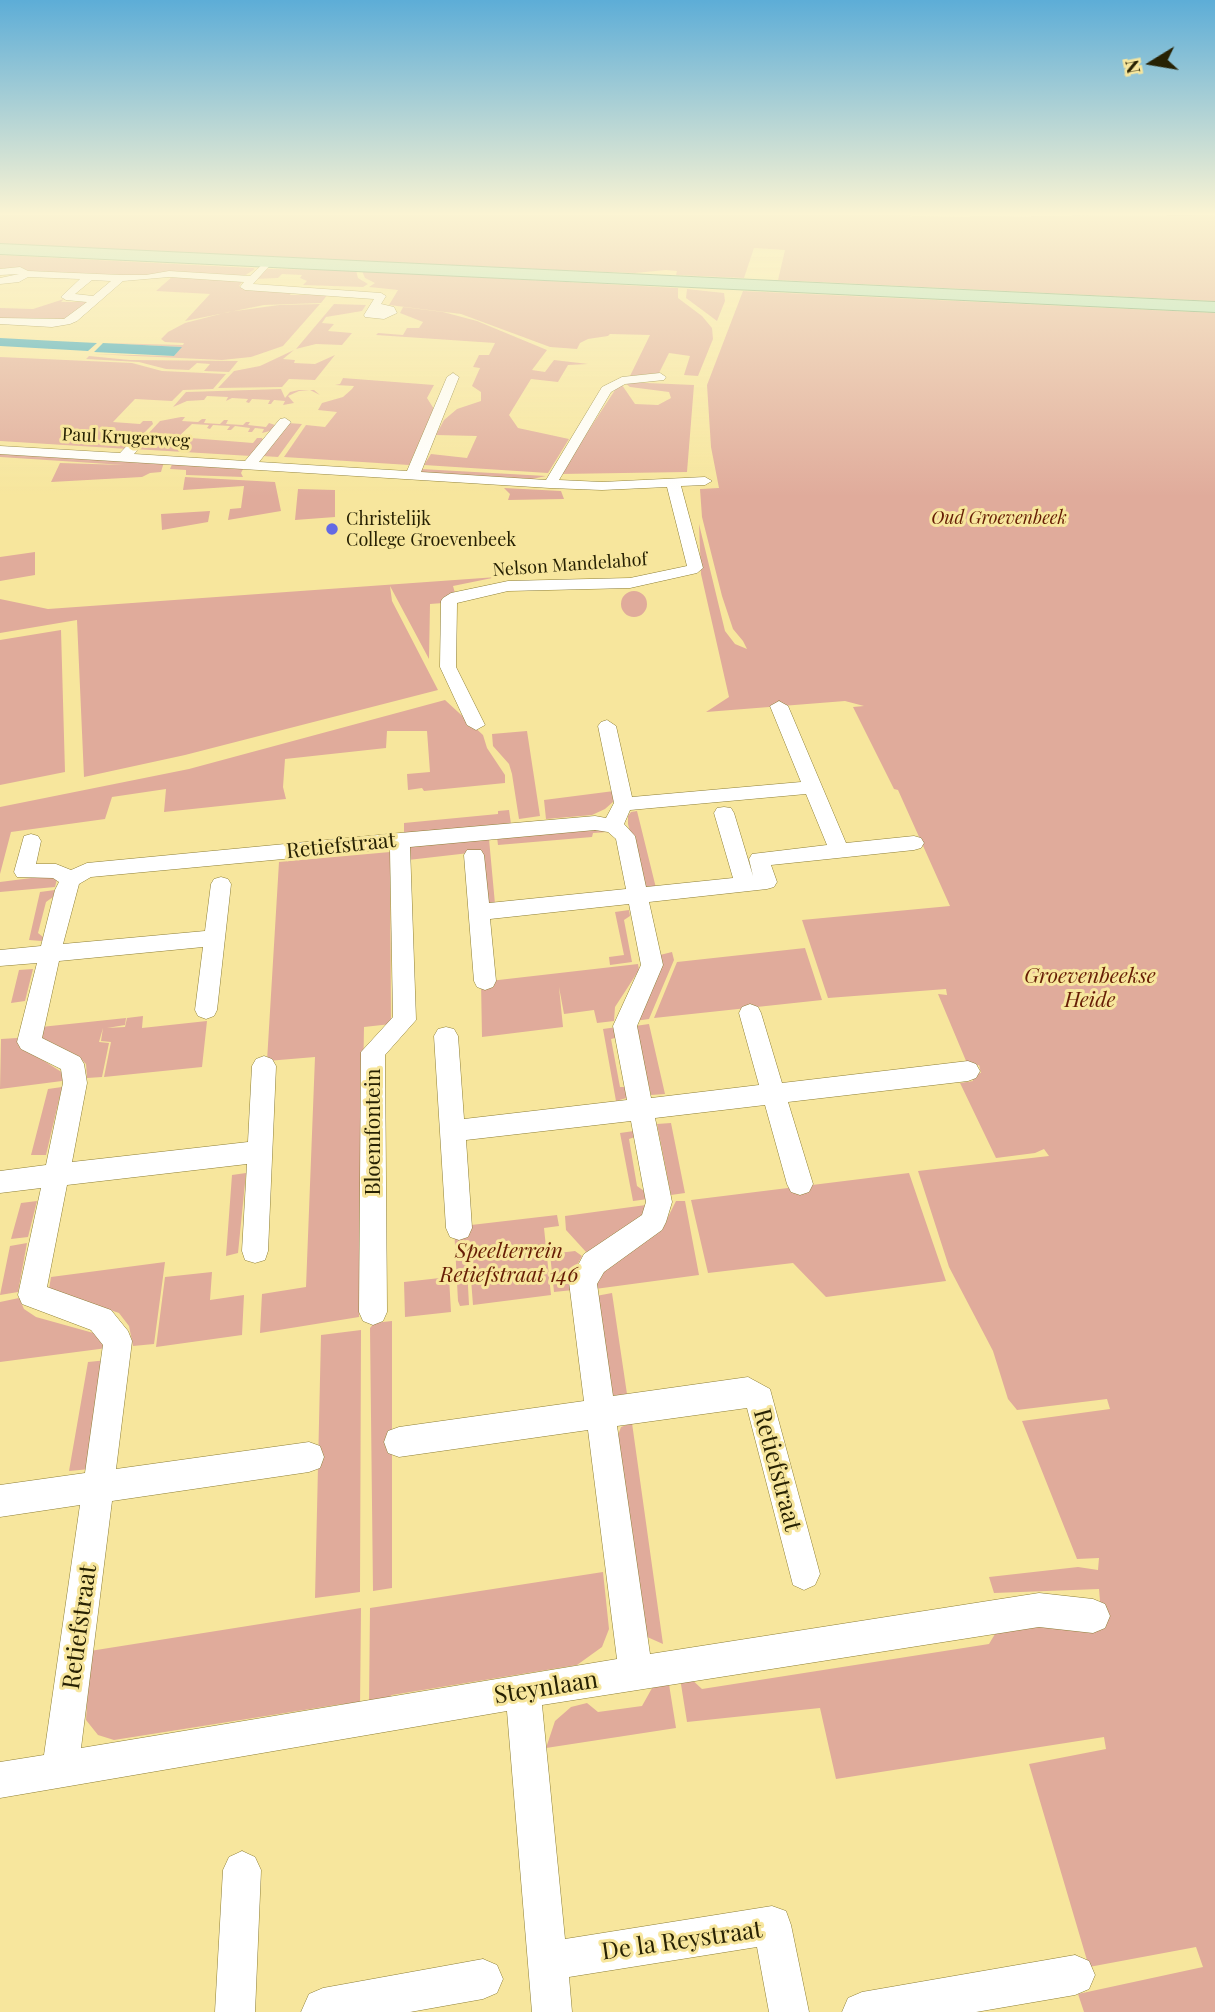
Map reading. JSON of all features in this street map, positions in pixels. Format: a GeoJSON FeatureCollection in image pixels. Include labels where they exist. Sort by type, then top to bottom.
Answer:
{"type":"FeatureCollection","features":[{"type":"Feature","properties":{"kind":"street"},"geometry":{"type":"LineString","coordinates":[[0,321],[52,324],[66,322],[85,309]]}},
{"type":"Feature","properties":{"kind":"street"},"geometry":{"type":"LineString","coordinates":[[412,474],[453,377]]}},
{"type":"Feature","properties":{"kind":"street"},"geometry":{"type":"LineString","coordinates":[[550,484],[606,390],[622,381],[660,377]]}},
{"type":"Feature","properties":{"kind":"street"},"geometry":{"type":"LineString","coordinates":[[250,464],[285,422]]}},
{"type":"Feature","properties":{"kind":"street"},"geometry":{"type":"LineString","coordinates":[[124,457],[143,437]]}},
{"type":"Feature","properties":{"kind":"street","name":"Paul Krugerweg"},"geometry":{"type":"LineString","coordinates":[[0,450],[550,484],[602,486],[705,481]]}},
{"type":"Feature","properties":{"kind":"street","name":"Nelson Mandelahof"},"geometry":{"type":"LineString","coordinates":[[475,725],[448,667],[449,601],[508,586],[630,583],[692,570],[695,568],[673,483]]}},
{"type":"Feature","properties":{"kind":"street"},"geometry":{"type":"LineString","coordinates":[[779,706],[839,850]]}},
{"type":"Feature","properties":{"kind":"street"},"geometry":{"type":"LineString","coordinates":[[607,726],[619,815],[652,965],[625,1027],[659,1202],[653,1222],[594,1263],[583,1282],[636,1674]]}},
{"type":"Feature","properties":{"kind":"street","name":"Retiefstraat"},"geometry":{"type":"LineString","coordinates":[[60,1769],[118,1341],[101,1320],[32,1295],[54,1175],[75,1083],[72,1064],[29,1042],[48,954],[65,890],[71,879],[87,870],[595,822],[619,815],[811,787]]}},
{"type":"Feature","properties":{"kind":"street"},"geometry":{"type":"LineString","coordinates":[[724,813],[745,884]]}},
{"type":"Feature","properties":{"kind":"street","name":"Bloemfontein"},"geometry":{"type":"LineString","coordinates":[[373,1312],[373,1052],[405,1020],[400,840]]}},
{"type":"Feature","properties":{"kind":"street"},"geometry":{"type":"LineString","coordinates":[[31,841],[24,872],[56,871],[71,879]]}},
{"type":"Feature","properties":{"kind":"street"},"geometry":{"type":"LineString","coordinates":[[480,912],[767,882],[759,859],[915,843]]}},
{"type":"Feature","properties":{"kind":"street"},"geometry":{"type":"LineString","coordinates":[[474,855],[485,981]]}},
{"type":"Feature","properties":{"kind":"street"},"geometry":{"type":"LineString","coordinates":[[206,1010],[221,884]]}},
{"type":"Feature","properties":{"kind":"street"},"geometry":{"type":"LineString","coordinates":[[0,958],[215,938]]}},
{"type":"Feature","properties":{"kind":"street"},"geometry":{"type":"LineString","coordinates":[[750,1013],[800,1184]]}},
{"type":"Feature","properties":{"kind":"street"},"geometry":{"type":"LineString","coordinates":[[446,1036],[458,1228]]}},
{"type":"Feature","properties":{"kind":"street"},"geometry":{"type":"LineString","coordinates":[[255,1251],[264,1066]]}},
{"type":"Feature","properties":{"kind":"street"},"geometry":{"type":"LineString","coordinates":[[453,1131],[968,1071]]}},
{"type":"Feature","properties":{"kind":"street"},"geometry":{"type":"LineString","coordinates":[[0,1182],[260,1151]]}},
{"type":"Feature","properties":{"kind":"street","name":"Retiefstraat"},"geometry":{"type":"LineString","coordinates":[[399,1442],[748,1392],[760,1399],[804,1574]]}},
{"type":"Feature","properties":{"kind":"street"},"geometry":{"type":"LineString","coordinates":[[0,1501],[309,1457]]}},
{"type":"Feature","properties":{"kind":"street","name":"Steynlaan"},"geometry":{"type":"LineString","coordinates":[[0,1780],[523,1691],[1039,1610],[1093,1616]]}},
{"type":"Feature","properties":{"kind":"street"},"geometry":{"type":"LineString","coordinates":[[523,1691],[552,2012]]}},
{"type":"Feature","properties":{"kind":"street"},"geometry":{"type":"LineString","coordinates":[[235,2012],[242,1870]]}},
{"type":"Feature","properties":{"kind":"street","name":"De la Reystraat"},"geometry":{"type":"LineString","coordinates":[[548,1961],[772,1925],[789,2012]]}},
{"type":"Feature","properties":{"kind":"street"},"geometry":{"type":"LineString","coordinates":[[862,2012],[1075,1975]]}},
{"type":"Feature","properties":{"kind":"street"},"geometry":{"type":"LineString","coordinates":[[321,2012],[323,2008],[484,1979]]}},
{"type":"Feature","properties":{"kind":"green space"},"geometry":{"type":"Polygon","coordinates":[[[0,309],[79,309],[67,319],[0,318],[0,309]]]}},
{"type":"Feature","properties":{"kind":"green space"},"geometry":{"type":"Polygon","coordinates":[[[196,309],[245,309],[185,321],[196,309]]]}},
{"type":"Feature","properties":{"kind":"green space"},"geometry":{"type":"Polygon","coordinates":[[[251,309],[316,309],[283,346],[251,357],[222,360],[92,354],[174,356],[181,347],[103,343],[183,345],[184,343],[165,342],[161,339],[185,323],[251,309]]]}},
{"type":"Feature","properties":{"kind":"green space"},"geometry":{"type":"Polygon","coordinates":[[[330,309],[363,309],[326,317],[322,323],[334,324],[328,331],[352,333],[342,345],[316,344],[296,349],[330,309]]]}},
{"type":"Feature","properties":{"kind":"green space"},"geometry":{"type":"Polygon","coordinates":[[[402,309],[443,312],[477,321],[547,350],[532,370],[545,372],[554,360],[588,364],[568,365],[558,382],[531,379],[509,415],[518,428],[569,439],[548,473],[424,465],[431,454],[467,458],[477,436],[436,435],[444,420],[457,409],[481,401],[481,392],[472,386],[480,368],[473,367],[479,355],[489,355],[495,343],[376,335],[403,335],[407,328],[419,328],[423,322],[400,313],[402,309]]]}},
{"type":"Feature","properties":{"kind":"green space"},"geometry":{"type":"Polygon","coordinates":[[[420,309],[693,309],[712,328],[713,339],[698,376],[684,375],[690,356],[669,353],[659,373],[630,376],[650,335],[610,334],[588,339],[580,343],[577,349],[550,347],[461,314],[420,309]]]}},
{"type":"Feature","properties":{"kind":"green space"},"geometry":{"type":"Polygon","coordinates":[[[701,309],[722,309],[717,321],[701,309]]]}},
{"type":"Feature","properties":{"kind":"green space"},"geometry":{"type":"Polygon","coordinates":[[[736,309],[1127,309],[1215,313],[1215,2012],[1084,2012],[1078,1994],[1203,1967],[1196,1947],[1089,1967],[1029,1764],[1106,1749],[1104,1737],[836,1779],[820,1708],[687,1722],[680,1678],[689,1677],[702,1689],[989,1644],[998,1629],[1041,1625],[1102,1625],[1099,1589],[994,1593],[989,1577],[1078,1567],[1098,1570],[1099,1558],[1077,1559],[1022,1421],[1110,1409],[1107,1399],[1017,1410],[1008,1399],[993,1351],[949,1267],[918,1171],[1049,1156],[1044,1149],[1035,1153],[996,1158],[960,1083],[973,1081],[971,1074],[981,1073],[979,1065],[969,1068],[938,994],[947,995],[946,989],[828,998],[802,920],[950,906],[898,790],[894,789],[853,707],[864,706],[845,701],[706,712],[729,697],[701,574],[699,524],[725,631],[735,644],[747,649],[733,629],[702,517],[700,489],[719,488],[711,447],[707,385],[736,309]]]}},
{"type":"Feature","properties":{"kind":"green space"},"geometry":{"type":"Polygon","coordinates":[[[294,350],[283,359],[295,360],[294,363],[315,364],[335,355],[315,380],[289,379],[282,387],[218,388],[234,371],[260,366],[294,350]]]}},
{"type":"Feature","properties":{"kind":"green space"},"geometry":{"type":"Polygon","coordinates":[[[89,356],[130,360],[238,361],[229,372],[204,371],[210,364],[197,363],[189,370],[166,369],[139,362],[86,359],[89,356]]]}},
{"type":"Feature","properties":{"kind":"green space"},"geometry":{"type":"Polygon","coordinates":[[[0,357],[132,363],[162,371],[226,374],[213,389],[183,390],[172,401],[135,399],[113,422],[140,424],[143,421],[152,421],[153,424],[128,449],[0,441],[0,357]]]}},
{"type":"Feature","properties":{"kind":"green space"},"geometry":{"type":"Polygon","coordinates":[[[343,378],[434,385],[427,398],[434,409],[409,465],[284,457],[306,425],[325,427],[337,412],[318,410],[322,403],[343,397],[352,389],[354,386],[335,385],[340,384],[343,378]]]}},
{"type":"Feature","properties":{"kind":"green space"},"geometry":{"type":"Polygon","coordinates":[[[624,382],[694,385],[687,472],[560,474],[617,387],[622,385],[635,404],[658,405],[671,398],[669,392],[630,387],[624,382]]]}},
{"type":"Feature","properties":{"kind":"green space"},"geometry":{"type":"Polygon","coordinates":[[[281,389],[285,398],[290,392],[310,390],[288,396],[294,403],[283,405],[285,401],[274,400],[268,404],[270,400],[252,399],[249,403],[246,402],[248,399],[232,398],[226,401],[228,397],[207,396],[204,400],[187,401],[173,407],[186,392],[281,389]]]}},
{"type":"Feature","properties":{"kind":"green space"},"geometry":{"type":"Polygon","coordinates":[[[185,417],[182,421],[198,422],[206,419],[204,423],[220,424],[228,420],[226,424],[243,425],[250,422],[248,425],[275,425],[270,431],[262,433],[264,429],[255,428],[248,432],[250,428],[235,426],[227,430],[230,426],[213,425],[210,429],[207,428],[209,425],[192,424],[178,437],[253,443],[257,438],[262,438],[263,441],[251,456],[134,449],[160,421],[185,417]]]}},
{"type":"Feature","properties":{"kind":"green space"},"geometry":{"type":"Polygon","coordinates":[[[288,423],[302,424],[278,457],[262,456],[288,423]]]}},
{"type":"Feature","properties":{"kind":"green space"},"geometry":{"type":"Polygon","coordinates":[[[0,454],[164,462],[161,472],[142,477],[51,482],[60,463],[124,465],[0,457],[0,454]]]}},
{"type":"Feature","properties":{"kind":"green space"},"geometry":{"type":"Polygon","coordinates":[[[173,462],[244,467],[241,473],[243,477],[186,475],[186,470],[170,469],[173,462]]]}},
{"type":"Feature","properties":{"kind":"green space"},"geometry":{"type":"Polygon","coordinates":[[[421,469],[546,476],[532,479],[419,473],[421,469]]]}},
{"type":"Feature","properties":{"kind":"green space"},"geometry":{"type":"Polygon","coordinates":[[[185,477],[275,482],[281,511],[228,520],[230,509],[241,508],[244,486],[183,490],[185,477]]]}},
{"type":"Feature","properties":{"kind":"green space"},"geometry":{"type":"Polygon","coordinates":[[[504,488],[561,491],[564,499],[508,500],[510,494],[504,488]]]}},
{"type":"Feature","properties":{"kind":"green space"},"geometry":{"type":"Polygon","coordinates":[[[298,489],[335,490],[335,517],[295,520],[298,489]]]}},
{"type":"Feature","properties":{"kind":"green space"},"geometry":{"type":"Polygon","coordinates":[[[210,511],[208,522],[162,530],[161,514],[210,511]]]}},
{"type":"Feature","properties":{"kind":"green space"},"geometry":{"type":"Polygon","coordinates":[[[35,552],[35,575],[0,581],[0,557],[35,552]]]}},
{"type":"Feature","properties":{"kind":"green space"},"geometry":{"type":"Polygon","coordinates":[[[497,577],[453,586],[455,593],[443,603],[430,604],[429,659],[390,586],[392,601],[438,690],[185,755],[84,777],[77,620],[0,633],[0,599],[48,609],[497,577]]]}},
{"type":"Feature","properties":{"kind":"green space"},"geometry":{"type":"Polygon","coordinates":[[[634,591],[643,595],[647,604],[643,613],[634,617],[625,613],[621,604],[625,595],[634,591]]]}},
{"type":"Feature","properties":{"kind":"green space"},"geometry":{"type":"Polygon","coordinates":[[[61,630],[65,772],[0,785],[0,640],[61,630]]]}},
{"type":"Feature","properties":{"kind":"green space"},"geometry":{"type":"Polygon","coordinates":[[[445,700],[483,735],[487,748],[505,775],[505,783],[424,791],[422,788],[408,790],[407,774],[430,772],[427,731],[387,731],[386,748],[285,759],[283,787],[286,799],[164,812],[166,789],[112,797],[105,819],[11,832],[0,874],[0,807],[189,769],[445,700]]]}},
{"type":"Feature","properties":{"kind":"green space"},"geometry":{"type":"Polygon","coordinates":[[[527,731],[540,816],[519,819],[509,764],[493,746],[492,734],[527,731]]]}},
{"type":"Feature","properties":{"kind":"green space"},"geometry":{"type":"Polygon","coordinates":[[[614,791],[614,801],[592,815],[546,819],[544,800],[614,791]]]}},
{"type":"Feature","properties":{"kind":"green space"},"geometry":{"type":"Polygon","coordinates":[[[509,810],[511,824],[404,833],[404,823],[498,814],[498,811],[509,810]]]}},
{"type":"Feature","properties":{"kind":"green space"},"geometry":{"type":"Polygon","coordinates":[[[637,811],[656,888],[644,889],[628,824],[628,816],[637,811]]]}},
{"type":"Feature","properties":{"kind":"green space"},"geometry":{"type":"Polygon","coordinates":[[[597,828],[607,832],[593,833],[592,837],[498,845],[497,837],[597,828]]]}},
{"type":"Feature","properties":{"kind":"green space"},"geometry":{"type":"Polygon","coordinates":[[[489,839],[495,904],[487,905],[478,852],[408,860],[408,846],[489,839]]]}},
{"type":"Feature","properties":{"kind":"green space"},"geometry":{"type":"Polygon","coordinates":[[[390,852],[391,1024],[364,1027],[359,1317],[260,1333],[262,1294],[306,1287],[315,1057],[267,1061],[279,862],[390,852]]]}},
{"type":"Feature","properties":{"kind":"green space"},"geometry":{"type":"Polygon","coordinates":[[[47,876],[57,879],[55,887],[0,892],[0,882],[47,876]]]}},
{"type":"Feature","properties":{"kind":"green space"},"geometry":{"type":"Polygon","coordinates":[[[55,890],[53,897],[46,902],[38,933],[43,937],[42,941],[29,940],[40,892],[55,890]]]}},
{"type":"Feature","properties":{"kind":"green space"},"geometry":{"type":"Polygon","coordinates":[[[629,910],[630,916],[624,920],[632,962],[610,965],[609,957],[624,955],[615,912],[629,910]]]}},
{"type":"Feature","properties":{"kind":"green space"},"geometry":{"type":"Polygon","coordinates":[[[805,948],[822,1000],[654,1018],[677,962],[805,948]]]}},
{"type":"Feature","properties":{"kind":"green space"},"geometry":{"type":"Polygon","coordinates":[[[672,952],[674,960],[649,1019],[635,1021],[660,955],[672,952]]]}},
{"type":"Feature","properties":{"kind":"green space"},"geometry":{"type":"Polygon","coordinates":[[[638,964],[639,970],[615,1007],[614,1021],[597,1023],[594,1010],[564,1014],[559,987],[563,1027],[482,1037],[481,982],[638,964]]]}},
{"type":"Feature","properties":{"kind":"green space"},"geometry":{"type":"Polygon","coordinates":[[[33,969],[25,1001],[11,1003],[19,970],[33,969]]]}},
{"type":"Feature","properties":{"kind":"green space"},"geometry":{"type":"Polygon","coordinates":[[[143,1016],[142,1028],[207,1021],[202,1067],[104,1077],[111,1042],[101,1041],[103,1028],[99,1042],[109,1043],[102,1077],[87,1078],[86,1064],[80,1058],[40,1039],[41,1027],[126,1018],[125,1025],[107,1028],[125,1027],[127,1018],[143,1016]]]}},
{"type":"Feature","properties":{"kind":"green space"},"geometry":{"type":"Polygon","coordinates":[[[649,1024],[665,1094],[651,1095],[635,1026],[649,1024]]]}},
{"type":"Feature","properties":{"kind":"green space"},"geometry":{"type":"Polygon","coordinates":[[[617,1027],[619,1037],[611,1039],[620,1087],[628,1087],[630,1097],[616,1101],[603,1029],[617,1027]]]}},
{"type":"Feature","properties":{"kind":"green space"},"geometry":{"type":"Polygon","coordinates":[[[17,1038],[21,1046],[63,1073],[62,1081],[0,1089],[1,1039],[17,1038]]]}},
{"type":"Feature","properties":{"kind":"green space"},"geometry":{"type":"Polygon","coordinates":[[[62,1087],[46,1155],[31,1155],[48,1089],[62,1087]]]}},
{"type":"Feature","properties":{"kind":"green space"},"geometry":{"type":"Polygon","coordinates":[[[671,1123],[685,1193],[671,1195],[657,1124],[671,1123]]]}},
{"type":"Feature","properties":{"kind":"green space"},"geometry":{"type":"Polygon","coordinates":[[[634,1131],[635,1137],[629,1139],[637,1186],[647,1193],[648,1199],[633,1201],[620,1133],[634,1131]]]}},
{"type":"Feature","properties":{"kind":"green space"},"geometry":{"type":"Polygon","coordinates":[[[246,1173],[238,1253],[226,1256],[232,1175],[246,1173]]]}},
{"type":"Feature","properties":{"kind":"green space"},"geometry":{"type":"Polygon","coordinates":[[[909,1173],[946,1281],[826,1297],[793,1263],[708,1273],[691,1200],[909,1173]]]}},
{"type":"Feature","properties":{"kind":"green space"},"geometry":{"type":"Polygon","coordinates":[[[37,1201],[28,1237],[11,1239],[21,1203],[37,1201]]]}},
{"type":"Feature","properties":{"kind":"green space"},"geometry":{"type":"Polygon","coordinates":[[[676,1201],[685,1201],[699,1275],[595,1289],[595,1279],[667,1219],[676,1201]]]}},
{"type":"Feature","properties":{"kind":"green space"},"geometry":{"type":"Polygon","coordinates":[[[646,1205],[645,1213],[587,1253],[566,1230],[565,1216],[646,1205]]]}},
{"type":"Feature","properties":{"kind":"green space","name":"Speelterrein Retiefstraat 146"},"geometry":{"type":"Polygon","coordinates":[[[557,1215],[559,1226],[544,1228],[551,1295],[473,1305],[470,1266],[467,1267],[469,1305],[460,1306],[454,1227],[557,1215]]]}},
{"type":"Feature","properties":{"kind":"green space"},"geometry":{"type":"Polygon","coordinates":[[[27,1243],[18,1292],[0,1295],[10,1246],[27,1243]]]}},
{"type":"Feature","properties":{"kind":"green space"},"geometry":{"type":"Polygon","coordinates":[[[575,1251],[582,1256],[572,1274],[573,1290],[554,1292],[550,1254],[575,1251]]]}},
{"type":"Feature","properties":{"kind":"green space"},"geometry":{"type":"Polygon","coordinates":[[[165,1262],[154,1344],[133,1346],[129,1326],[119,1313],[49,1289],[51,1277],[165,1262]]]}},
{"type":"Feature","properties":{"kind":"green space"},"geometry":{"type":"Polygon","coordinates":[[[212,1272],[210,1300],[244,1295],[242,1335],[156,1347],[165,1277],[212,1272]]]}},
{"type":"Feature","properties":{"kind":"green space"},"geometry":{"type":"Polygon","coordinates":[[[449,1277],[451,1312],[405,1317],[404,1282],[449,1277]]]}},
{"type":"Feature","properties":{"kind":"green space"},"geometry":{"type":"Polygon","coordinates":[[[612,1293],[627,1394],[614,1396],[608,1388],[596,1296],[612,1293]]]}},
{"type":"Feature","properties":{"kind":"green space"},"geometry":{"type":"Polygon","coordinates":[[[19,1298],[24,1309],[36,1317],[97,1334],[107,1348],[0,1362],[0,1302],[19,1298]]]}},
{"type":"Feature","properties":{"kind":"green space"},"geometry":{"type":"Polygon","coordinates":[[[392,1321],[392,1588],[373,1591],[370,1328],[374,1323],[392,1321]]]}},
{"type":"Feature","properties":{"kind":"green space"},"geometry":{"type":"Polygon","coordinates":[[[361,1330],[360,1592],[315,1598],[321,1335],[361,1330]]]}},
{"type":"Feature","properties":{"kind":"green space"},"geometry":{"type":"Polygon","coordinates":[[[108,1360],[90,1469],[69,1471],[88,1362],[108,1360]]]}},
{"type":"Feature","properties":{"kind":"green space"},"geometry":{"type":"Polygon","coordinates":[[[632,1423],[663,1644],[645,1636],[617,1438],[621,1427],[632,1423]]]}},
{"type":"Feature","properties":{"kind":"green space"},"geometry":{"type":"Polygon","coordinates":[[[603,1572],[609,1629],[602,1647],[577,1665],[392,1695],[380,1704],[369,1705],[370,1608],[603,1572]]]}},
{"type":"Feature","properties":{"kind":"green space"},"geometry":{"type":"Polygon","coordinates":[[[361,1608],[360,1708],[347,1710],[342,1704],[114,1740],[98,1735],[86,1720],[90,1651],[361,1608]]]}},
{"type":"Feature","properties":{"kind":"green space"},"geometry":{"type":"Polygon","coordinates":[[[668,1678],[676,1728],[546,1748],[555,1721],[571,1707],[587,1703],[598,1712],[642,1706],[656,1681],[668,1678]]]}},
{"type":"Feature","properties":{"kind":"water"},"geometry":{"type":"Polygon","coordinates":[[[0,338],[97,343],[88,351],[0,346],[0,338]]]}},
{"type":"Feature","properties":{"kind":"water"},"geometry":{"type":"Polygon","coordinates":[[[103,343],[182,347],[174,356],[94,352],[103,343]]]}},
{"type":"Feature","properties":{"kind":"place","name":"Christelijk College Groevenbeek"},"geometry":{"type":"Point","coordinates":[332,529]}},
{"type":"Feature","properties":{"kind":"park label","name":"Oud Groevenbeek"},"geometry":{"type":"Point","coordinates":[999,518]}},
{"type":"Feature","properties":{"kind":"park label","name":"Groevenbeekse Heide"},"geometry":{"type":"Point","coordinates":[1090,988]}}]}
